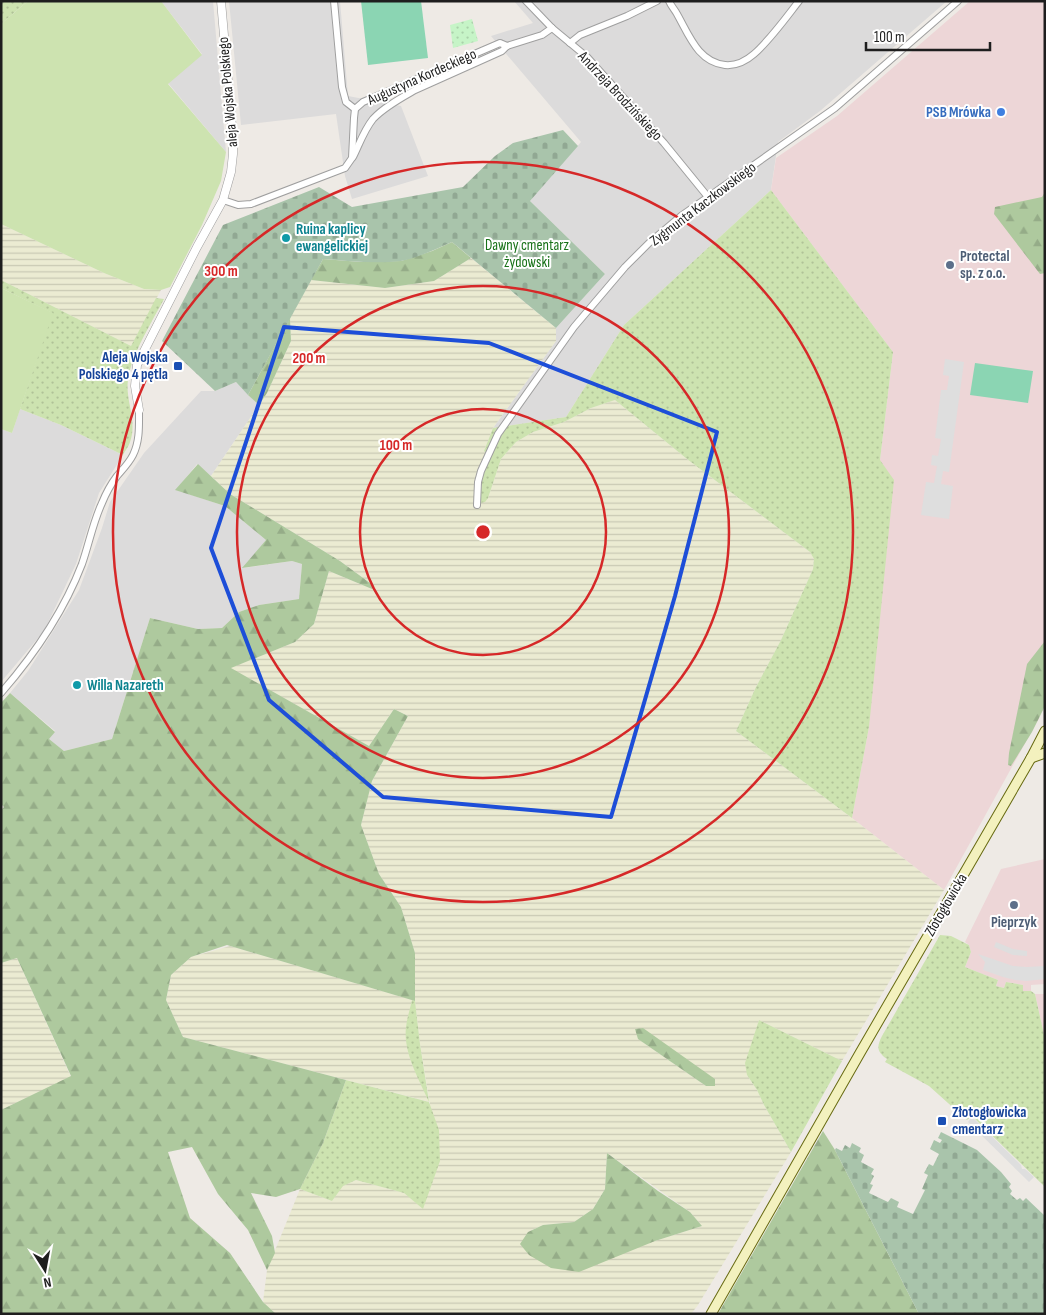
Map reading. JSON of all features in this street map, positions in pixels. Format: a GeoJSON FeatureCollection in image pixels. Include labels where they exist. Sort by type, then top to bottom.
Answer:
{"type":"FeatureCollection","features":[{"type":"Feature","properties":{"kind":"main road","name":"Złotogłowicka"},"geometry":{"type":"LineString","coordinates":[[711,1314],[860,1053],[1043,741],[1045,731]]}},
{"type":"Feature","properties":{"kind":"main road"},"geometry":{"type":"LineString","coordinates":[[1032,758],[1045,753]]}},
{"type":"Feature","properties":{"kind":"street","name":"aleja Wojska Polskiego"},"geometry":{"type":"LineString","coordinates":[[1,693],[37,647],[50,626],[82,564],[101,506],[110,488],[136,449],[139,410],[134,386],[138,365],[197,247],[223,200],[231,172],[233,154],[232,120],[221,1]]}},
{"type":"Feature","properties":{"kind":"street"},"geometry":{"type":"LineString","coordinates":[[334,1],[342,87],[346,102],[355,109]]}},
{"type":"Feature","properties":{"kind":"street","name":"Andrzeja Brodzińskiego"},"geometry":{"type":"LineString","coordinates":[[526,1],[552,28],[587,57],[648,124],[708,197]]}},
{"type":"Feature","properties":{"kind":"street"},"geometry":{"type":"LineString","coordinates":[[570,43],[580,35],[627,16],[657,1]]}},
{"type":"Feature","properties":{"kind":"street"},"geometry":{"type":"LineString","coordinates":[[669,1],[689,38],[704,57],[718,64],[728,65],[737,64],[753,55],[799,1]]}},
{"type":"Feature","properties":{"kind":"street","name":"Zygmunta Kaczkowskiego"},"geometry":{"type":"LineString","coordinates":[[478,505],[478,482],[481,470],[498,434],[569,333],[625,267],[649,243],[681,216],[835,108],[958,1]]}},
{"type":"Feature","properties":{"kind":"street","name":"Augustyna Kordeckiego"},"geometry":{"type":"LineString","coordinates":[[223,200],[238,205],[258,202],[345,168],[368,128],[380,112],[415,90],[502,51],[507,46],[542,35],[552,28]]}},
{"type":"Feature","properties":{"kind":"street","name":"Augustyna Kordeckiego"},"geometry":{"type":"LineString","coordinates":[[352,158],[355,109],[363,102],[500,43],[507,46]]}},
{"type":"Feature","properties":{"kind":"highlighted area"},"geometry":{"type":"Polygon","coordinates":[[[284,327],[489,343],[717,432],[675,596],[611,817],[383,797],[269,700],[211,548],[284,327]]]}},
{"type":"Feature","properties":{"kind":"shaded area"},"geometry":{"type":"Polygon","coordinates":[[[161,1],[213,1],[226,152],[168,83],[202,54],[161,1]]]}},
{"type":"Feature","properties":{"kind":"shaded area"},"geometry":{"type":"Polygon","coordinates":[[[229,1],[340,1],[348,96],[401,106],[428,176],[352,199],[345,176],[336,114],[241,125],[229,1]]]}},
{"type":"Feature","properties":{"kind":"shaded area"},"geometry":{"type":"Polygon","coordinates":[[[514,1],[947,1],[820,111],[778,142],[771,190],[624,325],[566,417],[493,428],[556,341],[556,328],[605,274],[530,201],[581,142],[491,36],[533,23],[514,1]]]}},
{"type":"Feature","properties":{"kind":"shaded area"},"geometry":{"type":"Polygon","coordinates":[[[970,1],[1045,1],[1045,701],[1039,718],[944,890],[852,818],[869,727],[880,460],[893,352],[771,190],[776,158],[837,116],[970,1]]]}},
{"type":"Feature","properties":{"kind":"shaded area"},"geometry":{"type":"Polygon","coordinates":[[[945,359],[964,362],[949,472],[943,471],[941,484],[953,486],[949,519],[921,515],[926,482],[934,483],[937,466],[931,465],[932,455],[938,456],[941,439],[935,438],[941,390],[947,390],[949,376],[943,375],[945,359]]]}},
{"type":"Feature","properties":{"kind":"shaded area"},"geometry":{"type":"Polygon","coordinates":[[[236,382],[259,405],[211,476],[197,464],[176,490],[225,506],[266,540],[243,568],[292,561],[302,564],[299,599],[259,605],[239,612],[222,628],[198,629],[150,618],[112,739],[64,751],[48,739],[55,731],[10,693],[28,671],[79,590],[110,502],[144,453],[201,391],[215,391],[236,382]]]}},
{"type":"Feature","properties":{"kind":"shaded area"},"geometry":{"type":"Polygon","coordinates":[[[20,409],[61,425],[123,455],[99,493],[76,564],[44,631],[1,682],[1,429],[12,433],[20,409]]]}},
{"type":"Feature","properties":{"kind":"shaded area","name":"Pieprzyk"},"geometry":{"type":"Polygon","coordinates":[[[1045,859],[1045,984],[1031,985],[1031,991],[1023,992],[1023,985],[1006,982],[1004,988],[996,986],[998,980],[965,967],[971,952],[969,945],[965,942],[1001,869],[1045,859]]]}},
{"type":"Feature","properties":{"kind":"shaded area"},"geometry":{"type":"Polygon","coordinates":[[[996,942],[1013,949],[1027,951],[1027,956],[1013,955],[994,947],[996,942]]]}},
{"type":"Feature","properties":{"kind":"shaded area"},"geometry":{"type":"Polygon","coordinates":[[[978,954],[1013,966],[1045,966],[1045,979],[1015,980],[983,970],[985,962],[978,954]]]}},
{"type":"Feature","properties":{"kind":"shaded area"},"geometry":{"type":"Polygon","coordinates":[[[1035,994],[1045,994],[1045,1039],[1035,994]]]}},
{"type":"Feature","properties":{"kind":"shaded area"},"geometry":{"type":"Polygon","coordinates":[[[972,1117],[1021,1165],[1022,1169],[1025,1169],[1034,1177],[1029,1182],[968,1122],[972,1117]]]}},
{"type":"Feature","properties":{"kind":"green space"},"geometry":{"type":"Polygon","coordinates":[[[1,1],[28,1],[1,24],[1,1]]]}},
{"type":"Feature","properties":{"kind":"green space"},"geometry":{"type":"Polygon","coordinates":[[[28,1],[161,1],[202,55],[168,84],[226,152],[221,181],[202,225],[170,287],[161,290],[144,289],[104,273],[1,224],[1,24],[28,1]]]}},
{"type":"Feature","properties":{"kind":"green space"},"geometry":{"type":"Polygon","coordinates":[[[361,1],[421,1],[428,58],[368,65],[361,1]]]}},
{"type":"Feature","properties":{"kind":"green space"},"geometry":{"type":"Polygon","coordinates":[[[472,19],[478,41],[453,48],[450,25],[472,19]]]}},
{"type":"Feature","properties":{"kind":"green space","name":"Dawny cmentarz żydowski"},"geometry":{"type":"Polygon","coordinates":[[[563,130],[578,146],[530,201],[605,274],[556,328],[452,242],[420,256],[401,261],[372,262],[323,259],[248,395],[236,382],[215,391],[162,341],[223,225],[319,187],[352,207],[463,187],[495,156],[513,143],[563,130]]]}},
{"type":"Feature","properties":{"kind":"green space"},"geometry":{"type":"Polygon","coordinates":[[[771,190],[893,352],[880,460],[894,480],[869,727],[852,818],[736,731],[756,687],[781,640],[813,569],[814,559],[810,552],[687,459],[615,400],[591,408],[564,422],[533,432],[516,442],[501,459],[488,498],[485,502],[480,503],[483,471],[490,457],[484,451],[493,428],[566,417],[624,325],[771,190]]]}},
{"type":"Feature","properties":{"kind":"green space"},"geometry":{"type":"Polygon","coordinates":[[[1045,192],[1045,273],[1040,274],[994,214],[995,207],[1042,197],[1045,192]]]}},
{"type":"Feature","properties":{"kind":"green space"},"geometry":{"type":"Polygon","coordinates":[[[1,224],[104,273],[144,289],[161,290],[131,346],[1,280],[1,224]]]}},
{"type":"Feature","properties":{"kind":"green space"},"geometry":{"type":"Polygon","coordinates":[[[452,242],[471,258],[434,281],[385,288],[311,280],[323,259],[361,262],[401,261],[452,242]]]}},
{"type":"Feature","properties":{"kind":"green space"},"geometry":{"type":"Polygon","coordinates":[[[471,258],[556,328],[556,341],[493,428],[484,451],[490,457],[488,498],[501,459],[516,442],[533,432],[564,422],[591,408],[615,400],[687,459],[810,552],[814,559],[813,569],[781,640],[756,687],[736,731],[944,890],[842,1061],[759,1020],[747,1075],[791,1152],[691,1314],[276,1314],[263,1302],[267,1270],[300,1189],[332,1201],[342,1186],[356,1180],[404,1193],[423,1208],[430,1102],[183,1037],[166,1000],[171,975],[191,957],[230,946],[412,1000],[406,1028],[407,1046],[412,1064],[429,1100],[415,1001],[415,953],[401,907],[379,874],[361,825],[372,781],[408,716],[394,709],[369,746],[230,668],[295,642],[314,624],[329,571],[372,589],[374,586],[340,561],[230,494],[211,476],[267,393],[291,341],[290,318],[311,280],[385,288],[434,281],[471,258]],[[638,1039],[706,1086],[715,1086],[638,1039]],[[607,1153],[605,1189],[593,1209],[574,1222],[543,1225],[528,1232],[655,1241],[702,1226],[690,1212],[607,1153]]]}},
{"type":"Feature","properties":{"kind":"green space"},"geometry":{"type":"Polygon","coordinates":[[[1,280],[131,346],[156,298],[164,299],[143,339],[130,370],[128,395],[133,427],[129,444],[123,455],[61,425],[20,409],[52,313],[1,288],[1,280]]]}},
{"type":"Feature","properties":{"kind":"green space"},"geometry":{"type":"Polygon","coordinates":[[[1,288],[53,313],[12,433],[1,429],[1,288]]]}},
{"type":"Feature","properties":{"kind":"green space"},"geometry":{"type":"Polygon","coordinates":[[[290,318],[291,341],[267,393],[259,405],[248,395],[290,318]]]}},
{"type":"Feature","properties":{"kind":"green space"},"geometry":{"type":"Polygon","coordinates":[[[975,363],[1033,371],[1028,403],[970,395],[975,363]]]}},
{"type":"Feature","properties":{"kind":"green space"},"geometry":{"type":"Polygon","coordinates":[[[198,464],[230,494],[340,561],[374,586],[372,589],[329,571],[314,624],[295,642],[231,668],[369,746],[394,709],[408,716],[372,781],[361,825],[379,874],[401,907],[415,953],[415,1001],[227,945],[191,957],[171,975],[166,1000],[183,1037],[346,1080],[323,1143],[300,1189],[276,1197],[251,1193],[272,1236],[275,1253],[267,1270],[248,1230],[218,1194],[192,1147],[168,1152],[190,1218],[230,1253],[263,1302],[276,1314],[1,1314],[1,1110],[71,1076],[17,958],[1,963],[1,810],[4,807],[1,804],[1,703],[10,693],[55,732],[49,739],[64,751],[112,739],[150,618],[198,629],[222,628],[239,612],[259,605],[299,599],[302,564],[292,561],[242,568],[266,540],[225,506],[175,490],[198,464]]]}},
{"type":"Feature","properties":{"kind":"green space"},"geometry":{"type":"Polygon","coordinates":[[[1045,641],[1045,706],[1032,732],[1011,766],[1008,765],[1009,753],[1027,664],[1045,641]]]}},
{"type":"Feature","properties":{"kind":"green space"},"geometry":{"type":"Polygon","coordinates":[[[940,935],[951,936],[969,945],[971,952],[965,967],[998,980],[996,986],[1004,988],[1006,982],[1023,985],[1023,991],[1031,991],[1035,994],[1045,1039],[1045,1187],[972,1116],[967,1120],[929,1086],[885,1062],[887,1059],[879,1051],[878,1046],[882,1036],[940,935]]]}},
{"type":"Feature","properties":{"kind":"green space"},"geometry":{"type":"Polygon","coordinates":[[[17,958],[71,1077],[1,1110],[1,963],[17,958]]]}},
{"type":"Feature","properties":{"kind":"green space"},"geometry":{"type":"Polygon","coordinates":[[[412,1000],[415,1001],[429,1102],[409,1056],[407,1046],[406,1027],[412,1000]]]}},
{"type":"Feature","properties":{"kind":"green space"},"geometry":{"type":"Polygon","coordinates":[[[759,1020],[842,1061],[791,1152],[747,1075],[745,1063],[759,1020]]]}},
{"type":"Feature","properties":{"kind":"green space"},"geometry":{"type":"Polygon","coordinates":[[[643,1028],[715,1079],[715,1086],[706,1086],[638,1039],[635,1029],[643,1028]]]}},
{"type":"Feature","properties":{"kind":"green space"},"geometry":{"type":"Polygon","coordinates":[[[346,1080],[429,1102],[439,1130],[440,1161],[423,1209],[404,1193],[356,1180],[343,1186],[332,1201],[300,1189],[323,1143],[346,1080]]]}},
{"type":"Feature","properties":{"kind":"green space"},"geometry":{"type":"Polygon","coordinates":[[[823,1131],[835,1150],[919,1314],[718,1314],[823,1131]]]}},
{"type":"Feature","properties":{"kind":"green space"},"geometry":{"type":"Polygon","coordinates":[[[941,1132],[977,1150],[1011,1184],[1009,1187],[1012,1191],[1010,1194],[1017,1200],[1020,1198],[1023,1201],[1026,1198],[1045,1216],[1045,1314],[919,1314],[835,1150],[836,1148],[842,1151],[845,1145],[850,1148],[852,1143],[861,1148],[859,1152],[864,1155],[861,1162],[874,1169],[871,1174],[874,1176],[870,1184],[873,1185],[869,1193],[888,1202],[891,1198],[899,1202],[897,1207],[913,1214],[925,1190],[922,1189],[928,1175],[924,1173],[929,1164],[933,1166],[939,1154],[930,1149],[934,1140],[940,1143],[942,1140],[938,1138],[941,1132]]]}},
{"type":"Feature","properties":{"kind":"green space"},"geometry":{"type":"Polygon","coordinates":[[[607,1153],[690,1212],[702,1226],[655,1241],[579,1272],[551,1268],[529,1255],[520,1244],[528,1232],[543,1225],[574,1222],[593,1209],[605,1189],[607,1153]]]}},
{"type":"Feature","properties":{"kind":"place","name":"PSB Mrówka"},"geometry":{"type":"Point","coordinates":[1001,112]}},
{"type":"Feature","properties":{"kind":"place","name":"Ruina kaplicy ewangelickiej"},"geometry":{"type":"Point","coordinates":[286,238]}},
{"type":"Feature","properties":{"kind":"place","name":"Protectal sp. z o.o."},"geometry":{"type":"Point","coordinates":[950,265]}},
{"type":"Feature","properties":{"kind":"place","name":"Aleja Wojska Polskiego 4 pętla"},"geometry":{"type":"Point","coordinates":[178,366]}},
{"type":"Feature","properties":{"kind":"place","name":"Willa Nazareth"},"geometry":{"type":"Point","coordinates":[77,685]}},
{"type":"Feature","properties":{"kind":"place","name":"Pieprzyk"},"geometry":{"type":"Point","coordinates":[1014,905]}},
{"type":"Feature","properties":{"kind":"place","name":"Złotogłowicka cmentarz"},"geometry":{"type":"Point","coordinates":[942,1121]}}]}
